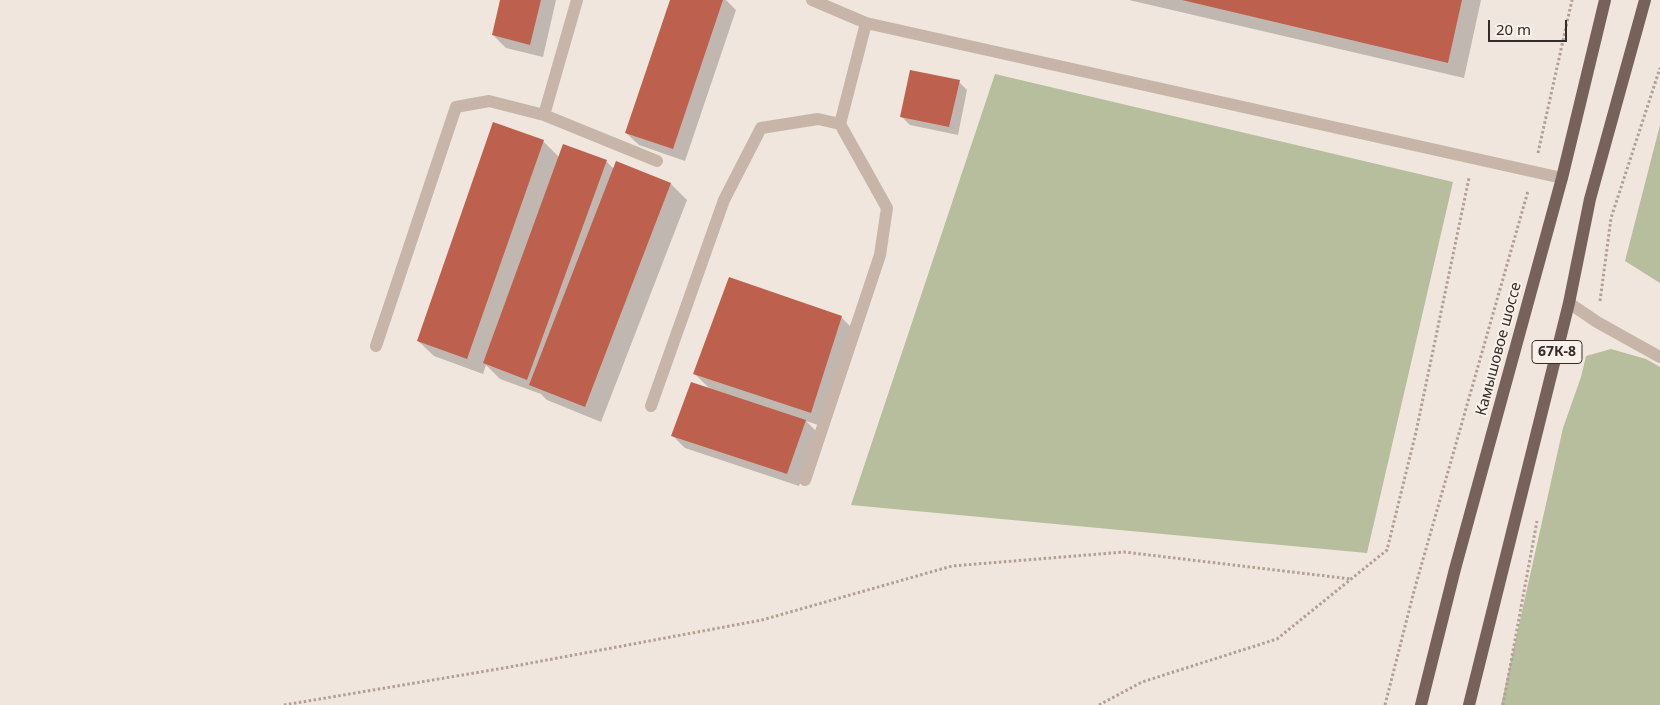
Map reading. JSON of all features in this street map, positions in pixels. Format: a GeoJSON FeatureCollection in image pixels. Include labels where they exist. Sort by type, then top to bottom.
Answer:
{"type":"FeatureCollection","features":[{"type":"Feature","properties":{"kind":"main road","name":"Камышовое шоссе"},"geometry":{"type":"LineString","coordinates":[[1421,705],[1455,569],[1562,178],[1605,0]]}},
{"type":"Feature","properties":{"kind":"main road","name":"67К-8"},"geometry":{"type":"LineString","coordinates":[[1469,705],[1569,302],[1590,198],[1645,0]]}},
{"type":"Feature","properties":{"kind":"lane"},"geometry":{"type":"LineString","coordinates":[[544,115],[577,0]]}},
{"type":"Feature","properties":{"kind":"lane"},"geometry":{"type":"LineString","coordinates":[[812,0],[866,23],[1562,178]]}},
{"type":"Feature","properties":{"kind":"lane"},"geometry":{"type":"LineString","coordinates":[[805,480],[880,255],[887,208],[840,124],[866,23]]}},
{"type":"Feature","properties":{"kind":"lane"},"geometry":{"type":"LineString","coordinates":[[376,346],[456,107],[488,101],[544,115],[657,161]]}},
{"type":"Feature","properties":{"kind":"lane"},"geometry":{"type":"LineString","coordinates":[[651,406],[724,200],[760,128],[818,119],[840,124]]}},
{"type":"Feature","properties":{"kind":"lane"},"geometry":{"type":"LineString","coordinates":[[1569,302],[1597,322],[1660,357]]}},
{"type":"Feature","properties":{"kind":"path"},"geometry":{"type":"LineString","coordinates":[[1385,705],[1414,591],[1533,172],[1572,0]]}},
{"type":"Feature","properties":{"kind":"path"},"geometry":{"type":"LineString","coordinates":[[1597,322],[1611,218],[1660,68]]}},
{"type":"Feature","properties":{"kind":"path"},"geometry":{"type":"LineString","coordinates":[[1099,705],[1142,682],[1277,639],[1387,550],[1416,432],[1474,158]]}},
{"type":"Feature","properties":{"kind":"path"},"geometry":{"type":"LineString","coordinates":[[1503,705],[1538,514]]}},
{"type":"Feature","properties":{"kind":"path"},"geometry":{"type":"LineString","coordinates":[[284,705],[504,668],[762,620],[952,566],[1124,552],[1351,579]]}},
{"type":"Feature","properties":{"kind":"green space"},"geometry":{"type":"Polygon","coordinates":[[[995,74],[1453,182],[1367,553],[851,505],[995,74]]]}},
{"type":"Feature","properties":{"kind":"green space"},"geometry":{"type":"Polygon","coordinates":[[[1660,125],[1660,283],[1625,261],[1660,125]]]}},
{"type":"Feature","properties":{"kind":"green space"},"geometry":{"type":"Polygon","coordinates":[[[1611,349],[1646,359],[1660,367],[1660,705],[1501,705],[1563,428],[1581,377],[1586,356],[1611,349]]]}},
{"type":"Feature","properties":{"kind":"building"},"geometry":{"type":"Polygon","coordinates":[[[500,0],[541,0],[530,45],[492,35],[500,0]]]}},
{"type":"Feature","properties":{"kind":"building"},"geometry":{"type":"Polygon","coordinates":[[[670,0],[723,0],[673,149],[625,133],[670,0]]]}},
{"type":"Feature","properties":{"kind":"building"},"geometry":{"type":"Polygon","coordinates":[[[1182,0],[1462,0],[1448,63],[1182,0]]]}},
{"type":"Feature","properties":{"kind":"building"},"geometry":{"type":"Polygon","coordinates":[[[910,70],[960,80],[949,127],[900,117],[910,70]]]}},
{"type":"Feature","properties":{"kind":"building"},"geometry":{"type":"Polygon","coordinates":[[[493,122],[544,140],[467,359],[417,341],[493,122]]]}},
{"type":"Feature","properties":{"kind":"building"},"geometry":{"type":"Polygon","coordinates":[[[563,144],[607,160],[527,380],[483,363],[563,144]]]}},
{"type":"Feature","properties":{"kind":"building"},"geometry":{"type":"Polygon","coordinates":[[[616,161],[671,183],[585,407],[529,385],[616,161]]]}},
{"type":"Feature","properties":{"kind":"building"},"geometry":{"type":"Polygon","coordinates":[[[729,277],[842,316],[811,413],[693,374],[729,277]]]}},
{"type":"Feature","properties":{"kind":"building"},"geometry":{"type":"Polygon","coordinates":[[[691,382],[806,420],[787,474],[671,436],[691,382]]]}}]}
